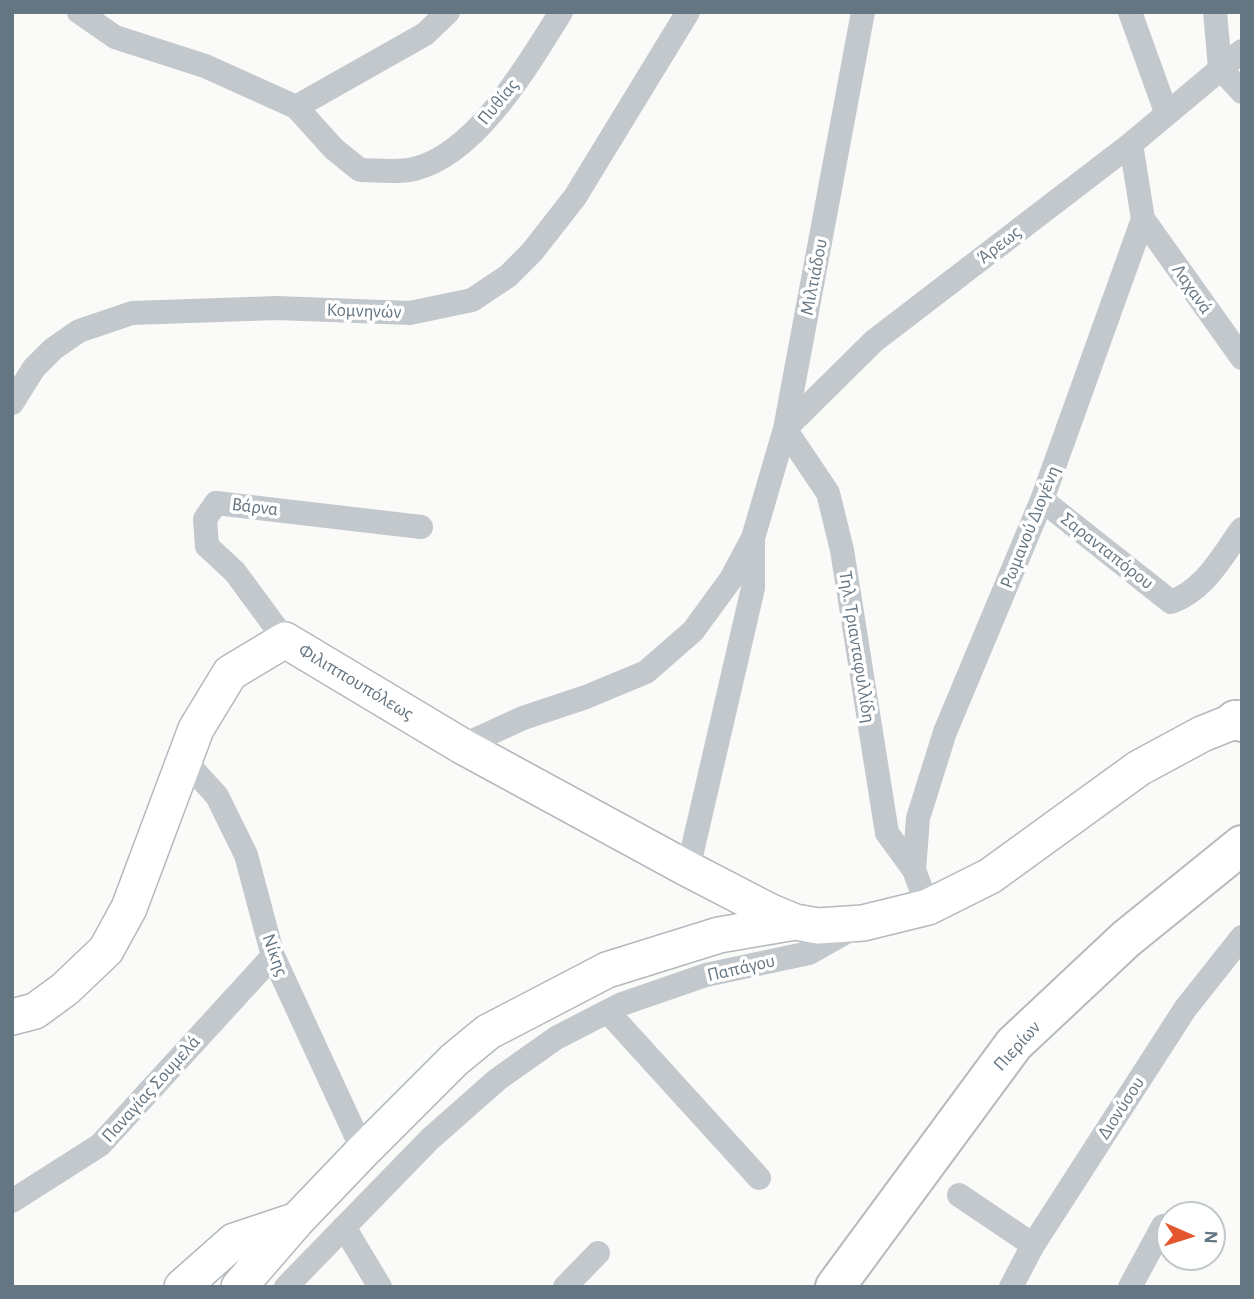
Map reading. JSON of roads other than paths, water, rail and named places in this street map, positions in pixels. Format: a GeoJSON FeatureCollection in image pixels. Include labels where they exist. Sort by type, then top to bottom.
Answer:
{"type":"FeatureCollection","features":[{"type":"Feature","properties":{"kind":"main road","name":"Πιερίων"},"geometry":{"type":"LineString","coordinates":[[835,1287],[1014,1044],[1126,939],[1242,845]]}},
{"type":"Feature","properties":{"kind":"street"},"geometry":{"type":"LineString","coordinates":[[79,12],[115,37],[205,66],[296,107],[425,34],[448,12]]}},
{"type":"Feature","properties":{"kind":"street","name":"Πυθίας"},"geometry":{"type":"LineString","coordinates":[[296,107],[334,149],[360,170],[414,169],[452,150],[487,120],[561,12]]}},
{"type":"Feature","properties":{"kind":"street","name":"Κομνηνών"},"geometry":{"type":"LineString","coordinates":[[12,403],[34,368],[53,349],[89,327],[132,313],[277,308],[410,313],[472,300],[508,276],[575,197],[688,12]]}},
{"type":"Feature","properties":{"kind":"street","name":"Μιλτιάδου"},"geometry":{"type":"LineString","coordinates":[[462,746],[523,718],[586,697],[646,672],[693,631],[731,579],[753,538],[785,429],[863,12]]}},
{"type":"Feature","properties":{"kind":"street"},"geometry":{"type":"LineString","coordinates":[[1130,12],[1166,112]]}},
{"type":"Feature","properties":{"kind":"street"},"geometry":{"type":"LineString","coordinates":[[1215,12],[1220,68],[1242,92]]}},
{"type":"Feature","properties":{"kind":"street","name":"Άρεως"},"geometry":{"type":"LineString","coordinates":[[785,429],[874,341],[1131,144],[1242,51]]}},
{"type":"Feature","properties":{"kind":"street","name":"Ρωμανού Διογένη"},"geometry":{"type":"LineString","coordinates":[[928,907],[914,870],[918,818],[945,732],[1042,500],[1143,219],[1131,144]]}},
{"type":"Feature","properties":{"kind":"street","name":"Λαχανά"},"geometry":{"type":"LineString","coordinates":[[1143,219],[1242,358]]}},
{"type":"Feature","properties":{"kind":"street","name":"Τηλ. Τριανταφυλλίδη"},"geometry":{"type":"LineString","coordinates":[[785,429],[828,493],[842,550],[887,833],[914,870]]}},
{"type":"Feature","properties":{"kind":"street","name":"Σαρανταπόρου"},"geometry":{"type":"LineString","coordinates":[[1042,500],[1171,602],[1186,597],[1201,585],[1242,529]]}},
{"type":"Feature","properties":{"kind":"street","name":"Βάρνα"},"geometry":{"type":"LineString","coordinates":[[285,640],[235,572],[207,546],[205,519],[216,503],[422,527]]}},
{"type":"Feature","properties":{"kind":"street","name":"Μιλτιάδου"},"geometry":{"type":"LineString","coordinates":[[688,869],[753,588],[753,538]]}},
{"type":"Feature","properties":{"kind":"street","name":"Φιλιππουπόλεως"},"geometry":{"type":"LineString","coordinates":[[12,1017],[35,1011],[65,989],[106,950],[129,908],[186,762],[196,729],[230,673],[285,640],[462,746],[688,869],[795,922],[840,927],[863,923]]}},
{"type":"Feature","properties":{"kind":"street","name":"Παπάγου"},"geometry":{"type":"LineString","coordinates":[[286,1287],[430,1139],[498,1079],[556,1038],[608,1012],[706,975],[809,953],[863,923],[928,907],[990,876],[1139,768],[1240,720]]}},
{"type":"Feature","properties":{"kind":"street","name":"Νίκης"},"geometry":{"type":"LineString","coordinates":[[186,762],[217,796],[246,855],[273,956],[363,1151]]}},
{"type":"Feature","properties":{"kind":"street","name":"Παπάγου"},"geometry":{"type":"LineString","coordinates":[[239,1287],[297,1220],[363,1151],[454,1060],[488,1032],[518,1013],[607,970],[719,935],[795,922]]}},
{"type":"Feature","properties":{"kind":"street","name":"Διονύσου"},"geometry":{"type":"LineString","coordinates":[[1011,1287],[1033,1245],[1185,1009],[1242,937]]}},
{"type":"Feature","properties":{"kind":"street","name":"Παναγίας Σουμελά"},"geometry":{"type":"LineString","coordinates":[[12,1201],[100,1145],[273,956]]}},
{"type":"Feature","properties":{"kind":"street"},"geometry":{"type":"LineString","coordinates":[[608,1012],[759,1178]]}},
{"type":"Feature","properties":{"kind":"street"},"geometry":{"type":"LineString","coordinates":[[959,1195],[1033,1245]]}},
{"type":"Feature","properties":{"kind":"street"},"geometry":{"type":"LineString","coordinates":[[182,1287],[234,1241],[297,1220]]}},
{"type":"Feature","properties":{"kind":"street"},"geometry":{"type":"LineString","coordinates":[[344,1227],[380,1287]]}},
{"type":"Feature","properties":{"kind":"street"},"geometry":{"type":"LineString","coordinates":[[1130,1287],[1156,1239]]}},
{"type":"Feature","properties":{"kind":"street"},"geometry":{"type":"LineString","coordinates":[[565,1287],[598,1253]]}}]}
